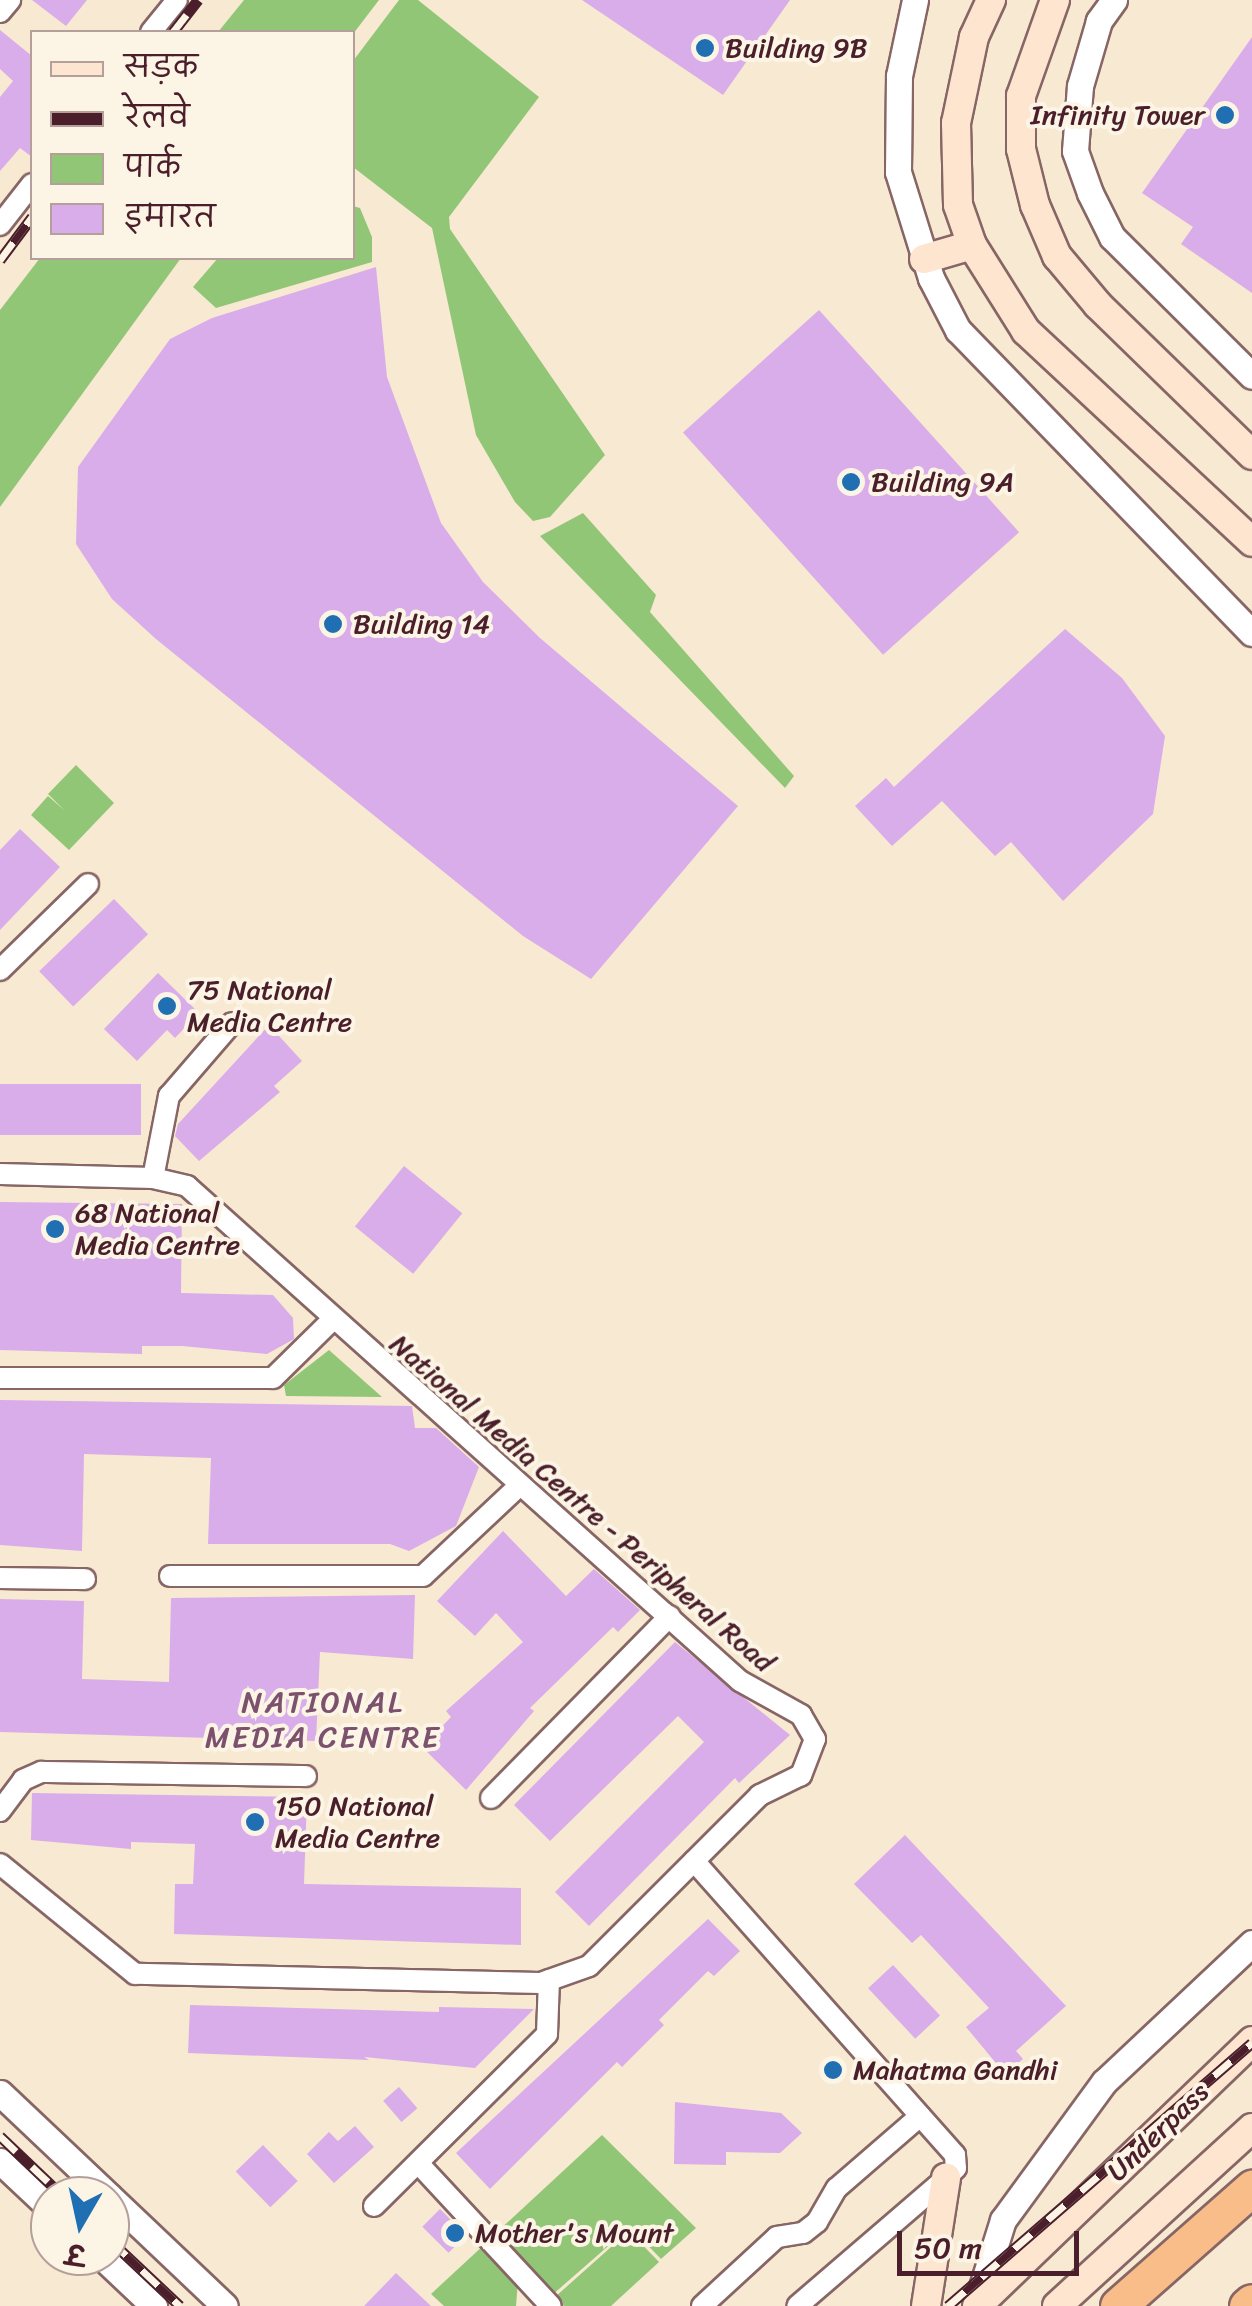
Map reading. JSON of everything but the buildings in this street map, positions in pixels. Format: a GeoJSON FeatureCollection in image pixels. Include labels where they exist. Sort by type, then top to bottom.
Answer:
{"type":"FeatureCollection","features":[{"type":"Feature","properties":{"kind":"highway"},"geometry":{"type":"LineString","coordinates":[[1118,2306],[1252,2188]]}},
{"type":"Feature","properties":{"kind":"main road"},"geometry":{"type":"LineString","coordinates":[[990,0],[974,37],[956,123],[958,205],[972,246],[1026,331],[1252,542]]}},
{"type":"Feature","properties":{"kind":"main road"},"geometry":{"type":"LineString","coordinates":[[1055,0],[1021,96],[1021,149],[1035,205],[1058,256],[1098,306],[1252,454]]}},
{"type":"Feature","properties":{"kind":"main road"},"geometry":{"type":"LineString","coordinates":[[924,259],[972,246]]}},
{"type":"Feature","properties":{"kind":"main road","name":"Underpass"},"geometry":{"type":"LineString","coordinates":[[976,2306],[1252,2042]]}},
{"type":"Feature","properties":{"kind":"main road"},"geometry":{"type":"LineString","coordinates":[[1057,2306],[1252,2128]]}},
{"type":"Feature","properties":{"kind":"main road"},"geometry":{"type":"LineString","coordinates":[[926,2306],[946,2178]]}},
{"type":"Feature","properties":{"kind":"street"},"geometry":{"type":"LineString","coordinates":[[0,12],[10,0]]}},
{"type":"Feature","properties":{"kind":"street"},"geometry":{"type":"LineString","coordinates":[[154,30],[177,0]]}},
{"type":"Feature","properties":{"kind":"street"},"geometry":{"type":"LineString","coordinates":[[915,0],[899,76],[898,172],[924,259],[958,330],[1252,632]]}},
{"type":"Feature","properties":{"kind":"street"},"geometry":{"type":"LineString","coordinates":[[1114,0],[1098,21],[1080,86],[1075,151],[1090,193],[1112,236],[1252,376]]}},
{"type":"Feature","properties":{"kind":"street"},"geometry":{"type":"LineString","coordinates":[[0,226],[30,187]]}},
{"type":"Feature","properties":{"kind":"street"},"geometry":{"type":"LineString","coordinates":[[0,970],[88,884]]}},
{"type":"Feature","properties":{"kind":"street"},"geometry":{"type":"LineString","coordinates":[[153,1178],[168,1096],[232,1023]]}},
{"type":"Feature","properties":{"kind":"street","name":"National Media Centre - Peripheral Road"},"geometry":{"type":"LineString","coordinates":[[0,1174],[153,1178],[188,1186],[332,1320],[760,1697],[801,1715],[815,1739],[801,1775],[760,1795],[590,1966],[549,1980],[135,1974],[0,1864]]}},
{"type":"Feature","properties":{"kind":"street"},"geometry":{"type":"LineString","coordinates":[[0,1378],[273,1378],[332,1320]]}},
{"type":"Feature","properties":{"kind":"street"},"geometry":{"type":"LineString","coordinates":[[170,1576],[423,1576],[520,1485]]}},
{"type":"Feature","properties":{"kind":"street"},"geometry":{"type":"LineString","coordinates":[[0,1578],[84,1579]]}},
{"type":"Feature","properties":{"kind":"street"},"geometry":{"type":"LineString","coordinates":[[491,1798],[670,1616]]}},
{"type":"Feature","properties":{"kind":"street"},"geometry":{"type":"LineString","coordinates":[[0,1811],[23,1780],[41,1772],[306,1776]]}},
{"type":"Feature","properties":{"kind":"street"},"geometry":{"type":"LineString","coordinates":[[694,1861],[955,2155],[956,2168],[946,2178],[797,2306]]}},
{"type":"Feature","properties":{"kind":"street"},"geometry":{"type":"LineString","coordinates":[[976,2306],[1003,2220],[1104,2082],[1252,1943]]}},
{"type":"Feature","properties":{"kind":"street"},"geometry":{"type":"LineString","coordinates":[[374,2206],[547,2034],[549,1980]]}},
{"type":"Feature","properties":{"kind":"street"},"geometry":{"type":"LineString","coordinates":[[0,2092],[89,2176]]}},
{"type":"Feature","properties":{"kind":"street"},"geometry":{"type":"LineString","coordinates":[[702,2306],[777,2237],[803,2233],[818,2222],[837,2188],[920,2116]]}},
{"type":"Feature","properties":{"kind":"street"},"geometry":{"type":"LineString","coordinates":[[0,2161],[30,2189]]}},
{"type":"Feature","properties":{"kind":"street"},"geometry":{"type":"LineString","coordinates":[[418,2163],[551,2306]]}},
{"type":"Feature","properties":{"kind":"street"},"geometry":{"type":"LineString","coordinates":[[130,2215],[225,2306]]}},
{"type":"Feature","properties":{"kind":"street"},"geometry":{"type":"LineString","coordinates":[[122,2276],[154,2306]]}},
{"type":"Feature","properties":{"kind":"green space"},"geometry":{"type":"Polygon","coordinates":[[[244,0],[379,0],[355,31],[220,30],[244,0]]]}},
{"type":"Feature","properties":{"kind":"green space"},"geometry":{"type":"Polygon","coordinates":[[[399,0],[418,0],[539,97],[449,217],[450,229],[605,455],[550,517],[533,521],[515,502],[476,435],[432,228],[355,169],[355,58],[399,0]]]}},
{"type":"Feature","properties":{"kind":"green space"},"geometry":{"type":"Polygon","coordinates":[[[355,207],[360,208],[372,237],[372,262],[216,308],[193,287],[216,260],[355,260],[355,207]]]}},
{"type":"Feature","properties":{"kind":"green space"},"geometry":{"type":"Polygon","coordinates":[[[38,260],[180,260],[0,507],[0,310],[38,260]]]}},
{"type":"Feature","properties":{"kind":"green space"},"geometry":{"type":"Polygon","coordinates":[[[583,513],[656,595],[650,612],[794,776],[785,788],[540,536],[583,513]]]}},
{"type":"Feature","properties":{"kind":"green space"},"geometry":{"type":"Polygon","coordinates":[[[76,765],[114,803],[69,850],[31,815],[48,796],[64,810],[48,794],[76,765]]]}},
{"type":"Feature","properties":{"kind":"green space"},"geometry":{"type":"Polygon","coordinates":[[[329,1350],[382,1397],[286,1396],[284,1385],[329,1350]]]}},
{"type":"Feature","properties":{"kind":"green space"},"geometry":{"type":"Polygon","coordinates":[[[602,2135],[696,2228],[661,2259],[630,2227],[551,2296],[495,2234],[602,2135]]]}},
{"type":"Feature","properties":{"kind":"green space"},"geometry":{"type":"Polygon","coordinates":[[[629,2231],[659,2262],[611,2306],[564,2306],[555,2297],[629,2231]]]}},
{"type":"Feature","properties":{"kind":"green space"},"geometry":{"type":"Polygon","coordinates":[[[485,2244],[518,2281],[516,2306],[444,2306],[431,2294],[485,2244]]]}},
{"type":"Feature","properties":{"kind":"railway"},"geometry":{"type":"LineString","coordinates":[[175,30],[198,0]]}},
{"type":"Feature","properties":{"kind":"railway"},"geometry":{"type":"LineString","coordinates":[[0,260],[30,220]]}},
{"type":"Feature","properties":{"kind":"railway"},"geometry":{"type":"LineString","coordinates":[[948,2306],[1252,2043]]}},
{"type":"Feature","properties":{"kind":"railway"},"geometry":{"type":"LineString","coordinates":[[0,2136],[42,2176]]}},
{"type":"Feature","properties":{"kind":"railway"},"geometry":{"type":"LineString","coordinates":[[130,2259],[180,2306]]}},
{"type":"Feature","properties":{"kind":"place","name":"Building 9B"},"geometry":{"type":"Point","coordinates":[705,48]}},
{"type":"Feature","properties":{"kind":"place","name":"Infinity Tower"},"geometry":{"type":"Point","coordinates":[1225,115]}},
{"type":"Feature","properties":{"kind":"place","name":"Building 9A"},"geometry":{"type":"Point","coordinates":[851,482]}},
{"type":"Feature","properties":{"kind":"place","name":"Building 14"},"geometry":{"type":"Point","coordinates":[333,624]}},
{"type":"Feature","properties":{"kind":"place","name":"75 National Media Centre"},"geometry":{"type":"Point","coordinates":[167,1006]}},
{"type":"Feature","properties":{"kind":"place","name":"68 National Media Centre"},"geometry":{"type":"Point","coordinates":[55,1229]}},
{"type":"Feature","properties":{"kind":"place","name":"150 National Media Centre"},"geometry":{"type":"Point","coordinates":[255,1822]}},
{"type":"Feature","properties":{"kind":"place","name":"Mahatma Gandhi"},"geometry":{"type":"Point","coordinates":[833,2070]}},
{"type":"Feature","properties":{"kind":"place","name":"Mother's Mount"},"geometry":{"type":"Point","coordinates":[455,2233]}},
{"type":"Feature","properties":{"kind":"district","name":"NATIONAL MEDIA CENTRE"},"geometry":{"type":"Point","coordinates":[323,1719]}}]}
